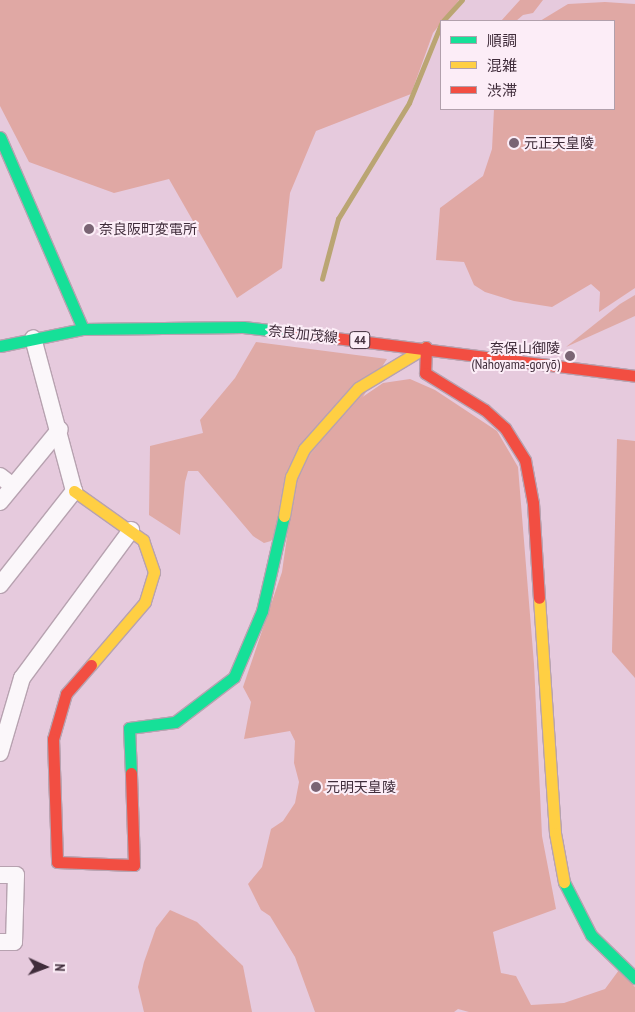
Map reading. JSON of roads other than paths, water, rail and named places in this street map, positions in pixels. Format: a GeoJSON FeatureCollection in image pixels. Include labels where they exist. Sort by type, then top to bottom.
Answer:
{"type":"FeatureCollection","features":[{"type":"Feature","properties":{"kind":"street"},"geometry":{"type":"LineString","coordinates":[[0,137],[82,329]]}},
{"type":"Feature","properties":{"kind":"street","name":"奈良加茂線"},"geometry":{"type":"LineString","coordinates":[[0,346],[82,329],[243,327],[426,347],[635,376]]}},
{"type":"Feature","properties":{"kind":"street"},"geometry":{"type":"LineString","coordinates":[[33,338],[60,428],[74,491],[143,540],[154,572],[145,602],[66,694],[53,739],[57,862],[134,864],[129,728],[175,722],[234,677],[262,611],[278,553],[291,477],[304,450],[358,388],[426,347]]}},
{"type":"Feature","properties":{"kind":"street"},"geometry":{"type":"LineString","coordinates":[[426,347],[425,373],[485,410],[504,428],[524,460],[534,504],[554,833],[565,889],[590,935],[635,978]]}},
{"type":"Feature","properties":{"kind":"street"},"geometry":{"type":"LineString","coordinates":[[0,502],[60,428]]}},
{"type":"Feature","properties":{"kind":"street"},"geometry":{"type":"LineString","coordinates":[[0,476],[13,486]]}},
{"type":"Feature","properties":{"kind":"street"},"geometry":{"type":"LineString","coordinates":[[0,584],[74,491]]}},
{"type":"Feature","properties":{"kind":"street"},"geometry":{"type":"LineString","coordinates":[[0,753],[22,678],[131,530]]}},
{"type":"Feature","properties":{"kind":"street"},"geometry":{"type":"LineString","coordinates":[[0,875],[16,875],[14,942],[0,942]]}},
{"type":"Feature","properties":{"kind":"waterway"},"geometry":{"type":"LineString","coordinates":[[444,20],[462,0]]}},
{"type":"Feature","properties":{"kind":"waterway"},"geometry":{"type":"LineString","coordinates":[[322,279],[338,219],[409,103],[440,26]]}},
{"type":"Feature","properties":{"kind":"place","name":"元正天皇陵"},"geometry":{"type":"Point","coordinates":[514,143]}},
{"type":"Feature","properties":{"kind":"place","name":"奈良阪町変電所"},"geometry":{"type":"Point","coordinates":[89,229]}},
{"type":"Feature","properties":{"kind":"place","name":"奈保山御陵 (Nahoyama-goryō)"},"geometry":{"type":"Point","coordinates":[570,356]}},
{"type":"Feature","properties":{"kind":"place","name":"元明天皇陵"},"geometry":{"type":"Point","coordinates":[316,787]}}]}
